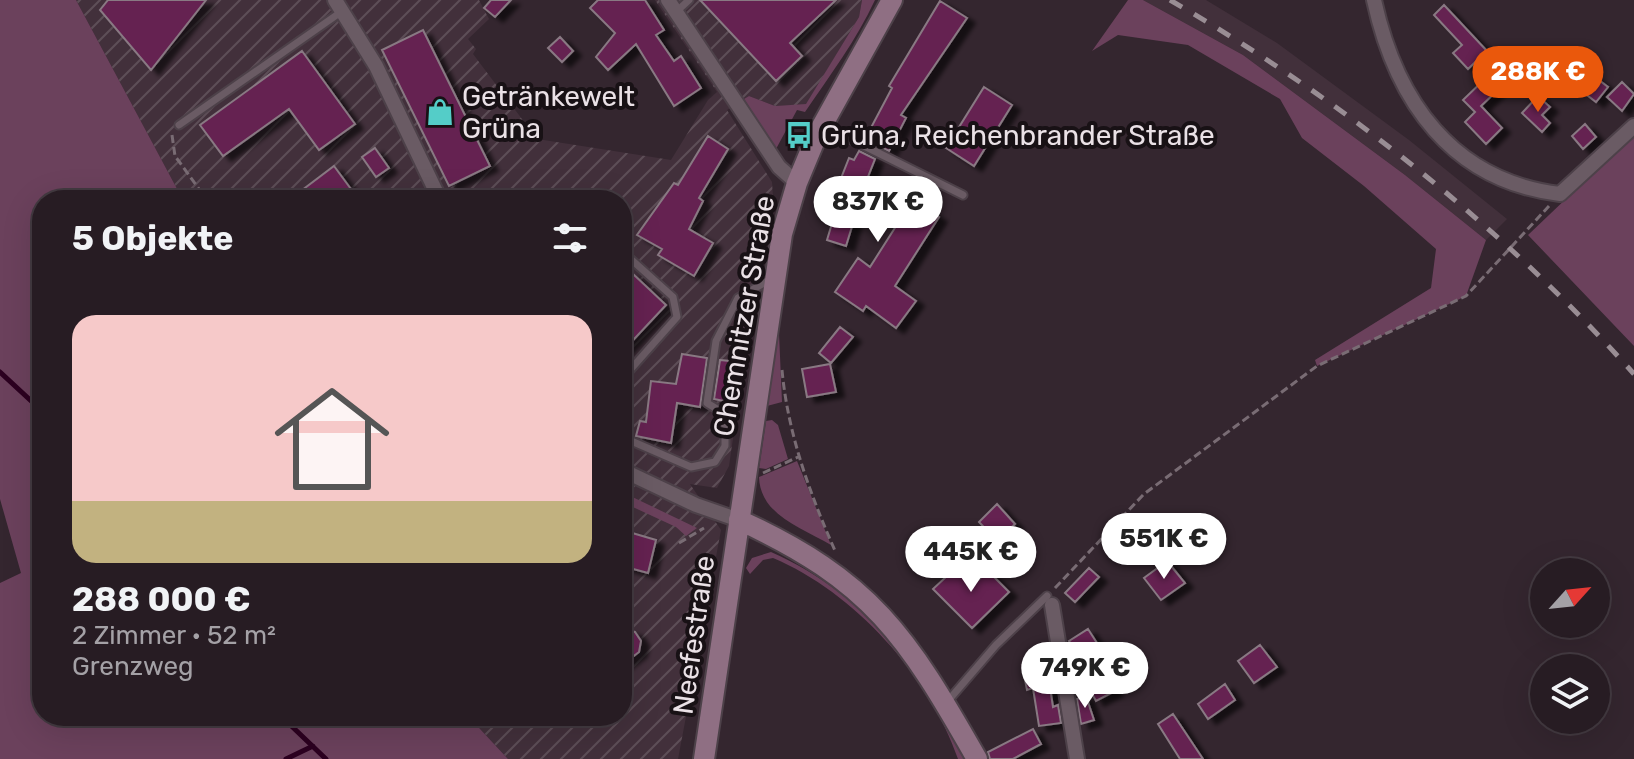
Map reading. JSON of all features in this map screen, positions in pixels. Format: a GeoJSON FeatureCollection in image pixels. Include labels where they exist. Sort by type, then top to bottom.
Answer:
{"type":"FeatureCollection","features":[{"type":"Feature","properties":{"kind":"main road","name":"Chemnitzer Straße"},"geometry":{"type":"LineString","coordinates":[[739,520],[773,277],[797,183],[823,125],[892,0]]}},
{"type":"Feature","properties":{"kind":"main road"},"geometry":{"type":"LineString","coordinates":[[739,520],[817,561],[849,583],[903,640],[977,759]]}},
{"type":"Feature","properties":{"kind":"main road","name":"Neefestraße"},"geometry":{"type":"LineString","coordinates":[[704,759],[739,520]]}},
{"type":"Feature","properties":{"kind":"street"},"geometry":{"type":"LineString","coordinates":[[1374,0],[1392,63],[1453,152],[1486,174],[1525,190],[1560,194],[1634,126]]}},
{"type":"Feature","properties":{"kind":"street"},"geometry":{"type":"LineString","coordinates":[[339,5],[376,66],[435,190]]}},
{"type":"Feature","properties":{"kind":"street"},"geometry":{"type":"LineString","coordinates":[[672,6],[779,167],[797,183]]}},
{"type":"Feature","properties":{"kind":"street"},"geometry":{"type":"LineString","coordinates":[[632,475],[696,505],[739,520]]}},
{"type":"Feature","properties":{"kind":"street"},"geometry":{"type":"LineString","coordinates":[[1049,600],[1077,759]]}},
{"type":"Feature","properties":{"kind":"lane"},"geometry":{"type":"LineString","coordinates":[[672,6],[689,0]]}},
{"type":"Feature","properties":{"kind":"lane"},"geometry":{"type":"LineString","coordinates":[[179,125],[339,5]]}},
{"type":"Feature","properties":{"kind":"lane"},"geometry":{"type":"LineString","coordinates":[[823,125],[963,195]]}},
{"type":"Feature","properties":{"kind":"lane"},"geometry":{"type":"LineString","coordinates":[[632,260],[673,297],[677,317],[632,368]]}},
{"type":"Feature","properties":{"kind":"lane"},"geometry":{"type":"LineString","coordinates":[[632,441],[691,467],[715,462],[725,446],[725,414],[707,403],[716,341],[738,298],[773,277]]}},
{"type":"Feature","properties":{"kind":"lane"},"geometry":{"type":"LineString","coordinates":[[945,704],[996,645],[1049,600]]}},
{"type":"Feature","properties":{"kind":"path"},"geometry":{"type":"LineString","coordinates":[[179,125],[171,137],[175,156],[200,190]]}},
{"type":"Feature","properties":{"kind":"path"},"geometry":{"type":"LineString","coordinates":[[1049,600],[1144,494],[1317,366],[1466,296],[1560,194]]}},
{"type":"Feature","properties":{"kind":"path"},"geometry":{"type":"LineString","coordinates":[[782,357],[785,406],[798,457],[812,500],[837,556]]}},
{"type":"Feature","properties":{"kind":"path"},"geometry":{"type":"LineString","coordinates":[[759,472],[765,473],[798,457]]}},
{"type":"Feature","properties":{"kind":"path"},"geometry":{"type":"LineString","coordinates":[[679,543],[704,528]]}},
{"type":"Feature","properties":{"kind":"shaded area"},"geometry":{"type":"Polygon","coordinates":[[[0,0],[76,0],[178,190],[32,190],[32,726],[477,726],[508,759],[0,759],[0,583],[21,573],[0,499],[0,0]]]}},
{"type":"Feature","properties":{"kind":"shaded area"},"geometry":{"type":"Polygon","coordinates":[[[76,0],[479,0],[489,19],[468,39],[476,49],[473,54],[537,139],[671,160],[708,100],[717,92],[655,0],[862,0],[859,17],[806,105],[775,106],[749,96],[727,110],[772,182],[773,198],[760,251],[729,466],[717,488],[690,484],[721,530],[678,759],[508,759],[477,726],[632,726],[632,190],[178,190],[76,0]]]}},
{"type":"Feature","properties":{"kind":"shaded area"},"geometry":{"type":"Polygon","coordinates":[[[862,0],[875,0],[860,30],[805,112],[797,110],[776,149],[744,99],[749,96],[775,106],[806,104],[859,17],[862,0]]]}},
{"type":"Feature","properties":{"kind":"shaded area"},"geometry":{"type":"Polygon","coordinates":[[[1128,0],[1143,0],[1243,55],[1405,175],[1486,240],[1466,296],[1317,366],[1315,360],[1431,288],[1436,249],[1364,186],[1302,138],[1280,99],[1188,45],[1118,35],[1092,51],[1128,0]]]}},
{"type":"Feature","properties":{"kind":"shaded area"},"geometry":{"type":"Polygon","coordinates":[[[1143,0],[1206,0],[1277,43],[1409,140],[1507,219],[1486,240],[1405,175],[1243,55],[1143,0]]]}},
{"type":"Feature","properties":{"kind":"shaded area"},"geometry":{"type":"Polygon","coordinates":[[[1634,134],[1634,346],[1528,235],[1634,134]]]}},
{"type":"Feature","properties":{"kind":"shaded area"},"geometry":{"type":"Polygon","coordinates":[[[778,310],[782,402],[767,406],[778,310]]]}},
{"type":"Feature","properties":{"kind":"shaded area"},"geometry":{"type":"Polygon","coordinates":[[[772,420],[778,425],[788,459],[766,469],[759,468],[766,421],[772,420]]]}},
{"type":"Feature","properties":{"kind":"shaded area"},"geometry":{"type":"Polygon","coordinates":[[[797,461],[831,545],[784,519],[761,490],[759,477],[797,461]]]}},
{"type":"Feature","properties":{"kind":"shaded area"},"geometry":{"type":"Polygon","coordinates":[[[632,497],[697,528],[686,536],[676,527],[632,507],[632,497]]]}},
{"type":"Feature","properties":{"kind":"shaded area"},"geometry":{"type":"Polygon","coordinates":[[[771,552],[837,591],[887,638],[908,665],[928,695],[967,759],[958,759],[929,697],[909,668],[860,615],[803,573],[773,558],[763,560],[750,574],[746,568],[752,558],[771,552]]]}},
{"type":"Feature","properties":{"kind":"building"},"geometry":{"type":"Polygon","coordinates":[[[108,0],[206,0],[151,70],[100,10],[108,0]]]}},
{"type":"Feature","properties":{"kind":"building"},"geometry":{"type":"Polygon","coordinates":[[[491,0],[511,0],[495,17],[484,8],[491,0]]]}},
{"type":"Feature","properties":{"kind":"building"},"geometry":{"type":"Polygon","coordinates":[[[598,0],[645,0],[664,30],[656,35],[674,61],[681,56],[701,88],[674,106],[636,44],[608,70],[596,57],[615,33],[590,8],[598,0]]]}},
{"type":"Feature","properties":{"kind":"building"},"geometry":{"type":"Polygon","coordinates":[[[700,0],[836,0],[790,43],[802,56],[776,81],[700,0]]]}},
{"type":"Feature","properties":{"kind":"building"},"geometry":{"type":"Polygon","coordinates":[[[940,1],[967,18],[901,115],[906,118],[889,151],[865,139],[892,88],[889,86],[940,1]]]}},
{"type":"Feature","properties":{"kind":"building"},"geometry":{"type":"Polygon","coordinates":[[[1444,5],[1487,51],[1468,69],[1453,53],[1462,45],[1434,15],[1444,5]]]}},
{"type":"Feature","properties":{"kind":"building"},"geometry":{"type":"Polygon","coordinates":[[[423,30],[490,166],[449,186],[382,50],[423,30]]]}},
{"type":"Feature","properties":{"kind":"building"},"geometry":{"type":"Polygon","coordinates":[[[560,37],[573,51],[562,62],[548,48],[560,37]]]}},
{"type":"Feature","properties":{"kind":"building"},"geometry":{"type":"Polygon","coordinates":[[[302,51],[355,124],[319,150],[289,109],[223,156],[200,125],[302,51]]]}},
{"type":"Feature","properties":{"kind":"building"},"geometry":{"type":"Polygon","coordinates":[[[1489,75],[1500,88],[1481,106],[1502,128],[1486,144],[1465,122],[1475,112],[1463,100],[1489,75]]]}},
{"type":"Feature","properties":{"kind":"building"},"geometry":{"type":"Polygon","coordinates":[[[1595,77],[1608,87],[1596,102],[1583,92],[1595,77]]]}},
{"type":"Feature","properties":{"kind":"building"},"geometry":{"type":"Polygon","coordinates":[[[1622,82],[1634,94],[1622,111],[1607,97],[1622,82]]]}},
{"type":"Feature","properties":{"kind":"building"},"geometry":{"type":"Polygon","coordinates":[[[984,87],[1012,105],[974,166],[946,148],[984,87]]]}},
{"type":"Feature","properties":{"kind":"building"},"geometry":{"type":"Polygon","coordinates":[[[1538,96],[1550,107],[1542,115],[1550,123],[1542,132],[1522,113],[1538,96]]]}},
{"type":"Feature","properties":{"kind":"building"},"geometry":{"type":"Polygon","coordinates":[[[1585,124],[1596,137],[1583,149],[1572,136],[1585,124]]]}},
{"type":"Feature","properties":{"kind":"building"},"geometry":{"type":"Polygon","coordinates":[[[708,136],[728,149],[699,198],[703,201],[689,229],[713,243],[694,276],[658,255],[662,249],[637,235],[674,183],[678,185],[708,136]]]}},
{"type":"Feature","properties":{"kind":"building"},"geometry":{"type":"Polygon","coordinates":[[[375,148],[389,168],[376,177],[362,157],[375,148]]]}},
{"type":"Feature","properties":{"kind":"building"},"geometry":{"type":"Polygon","coordinates":[[[859,151],[875,159],[862,192],[907,210],[913,200],[939,217],[895,286],[916,301],[896,328],[866,306],[863,311],[835,292],[858,258],[870,267],[898,223],[857,210],[846,246],[827,240],[841,193],[836,191],[849,158],[854,160],[859,151]]]}},
{"type":"Feature","properties":{"kind":"building"},"geometry":{"type":"Polygon","coordinates":[[[334,166],[352,190],[302,190],[334,166]]]}},
{"type":"Feature","properties":{"kind":"building"},"geometry":{"type":"Polygon","coordinates":[[[632,273],[666,305],[632,341],[632,273]]]}},
{"type":"Feature","properties":{"kind":"building"},"geometry":{"type":"Polygon","coordinates":[[[840,327],[853,337],[831,363],[819,353],[840,327]]]}},
{"type":"Feature","properties":{"kind":"building"},"geometry":{"type":"Polygon","coordinates":[[[682,354],[707,358],[700,407],[677,403],[671,443],[636,436],[640,421],[646,422],[651,381],[676,384],[682,354]]]}},
{"type":"Feature","properties":{"kind":"building"},"geometry":{"type":"Polygon","coordinates":[[[720,360],[730,361],[724,401],[714,399],[720,360]]]}},
{"type":"Feature","properties":{"kind":"building"},"geometry":{"type":"Polygon","coordinates":[[[830,364],[836,392],[807,397],[802,369],[830,364]]]}},
{"type":"Feature","properties":{"kind":"building"},"geometry":{"type":"Polygon","coordinates":[[[997,504],[1015,524],[997,541],[979,522],[997,504]]]}},
{"type":"Feature","properties":{"kind":"building"},"geometry":{"type":"Polygon","coordinates":[[[632,533],[656,540],[648,573],[632,569],[632,533]]]}},
{"type":"Feature","properties":{"kind":"building"},"geometry":{"type":"Polygon","coordinates":[[[1167,561],[1185,583],[1161,600],[1144,578],[1167,561]]]}},
{"type":"Feature","properties":{"kind":"building"},"geometry":{"type":"Polygon","coordinates":[[[960,564],[977,581],[988,571],[1009,592],[972,628],[933,589],[960,564]]]}},
{"type":"Feature","properties":{"kind":"building"},"geometry":{"type":"Polygon","coordinates":[[[1089,568],[1099,577],[1075,602],[1065,593],[1089,568]]]}},
{"type":"Feature","properties":{"kind":"building"},"geometry":{"type":"Polygon","coordinates":[[[1088,629],[1111,665],[1123,658],[1130,672],[1110,683],[1115,691],[1096,701],[1084,679],[1092,675],[1069,641],[1088,629]]]}},
{"type":"Feature","properties":{"kind":"building"},"geometry":{"type":"Polygon","coordinates":[[[632,631],[641,641],[639,652],[632,657],[632,631]]]}},
{"type":"Feature","properties":{"kind":"building"},"geometry":{"type":"Polygon","coordinates":[[[1260,645],[1277,667],[1254,683],[1238,661],[1260,645]]]}},
{"type":"Feature","properties":{"kind":"building"},"geometry":{"type":"Polygon","coordinates":[[[1046,661],[1053,707],[1058,705],[1061,723],[1039,726],[1033,688],[1027,690],[1022,665],[1046,661]]]}},
{"type":"Feature","properties":{"kind":"building"},"geometry":{"type":"Polygon","coordinates":[[[1225,684],[1235,700],[1208,719],[1198,704],[1225,684]]]}},
{"type":"Feature","properties":{"kind":"building"},"geometry":{"type":"Polygon","coordinates":[[[1086,696],[1094,720],[1081,724],[1077,699],[1086,696]]]}},
{"type":"Feature","properties":{"kind":"building"},"geometry":{"type":"Polygon","coordinates":[[[1173,714],[1203,759],[1180,759],[1158,724],[1173,714]]]}},
{"type":"Feature","properties":{"kind":"building"},"geometry":{"type":"Polygon","coordinates":[[[1033,729],[1041,744],[1013,759],[990,759],[988,752],[1033,729]]]}},
{"type":"Feature","properties":{"kind":"waterway"},"geometry":{"type":"LineString","coordinates":[[0,372],[32,402]]}},
{"type":"Feature","properties":{"kind":"waterway"},"geometry":{"type":"LineString","coordinates":[[291,726],[326,759]]}},
{"type":"Feature","properties":{"kind":"waterway"},"geometry":{"type":"LineString","coordinates":[[286,759],[313,746]]}},
{"type":"Feature","properties":{"kind":"railway"},"geometry":{"type":"LineString","coordinates":[[1170,0],[1296,79],[1417,169],[1530,267],[1634,374]]}},
{"type":"Feature","properties":{"kind":"place","name":"Getränkewelt Grüna"},"geometry":{"type":"Point","coordinates":[440,112]}},
{"type":"Feature","properties":{"kind":"place","name":"Grüna, Reichenbrander Straße"},"geometry":{"type":"Point","coordinates":[799,135]}}]}
